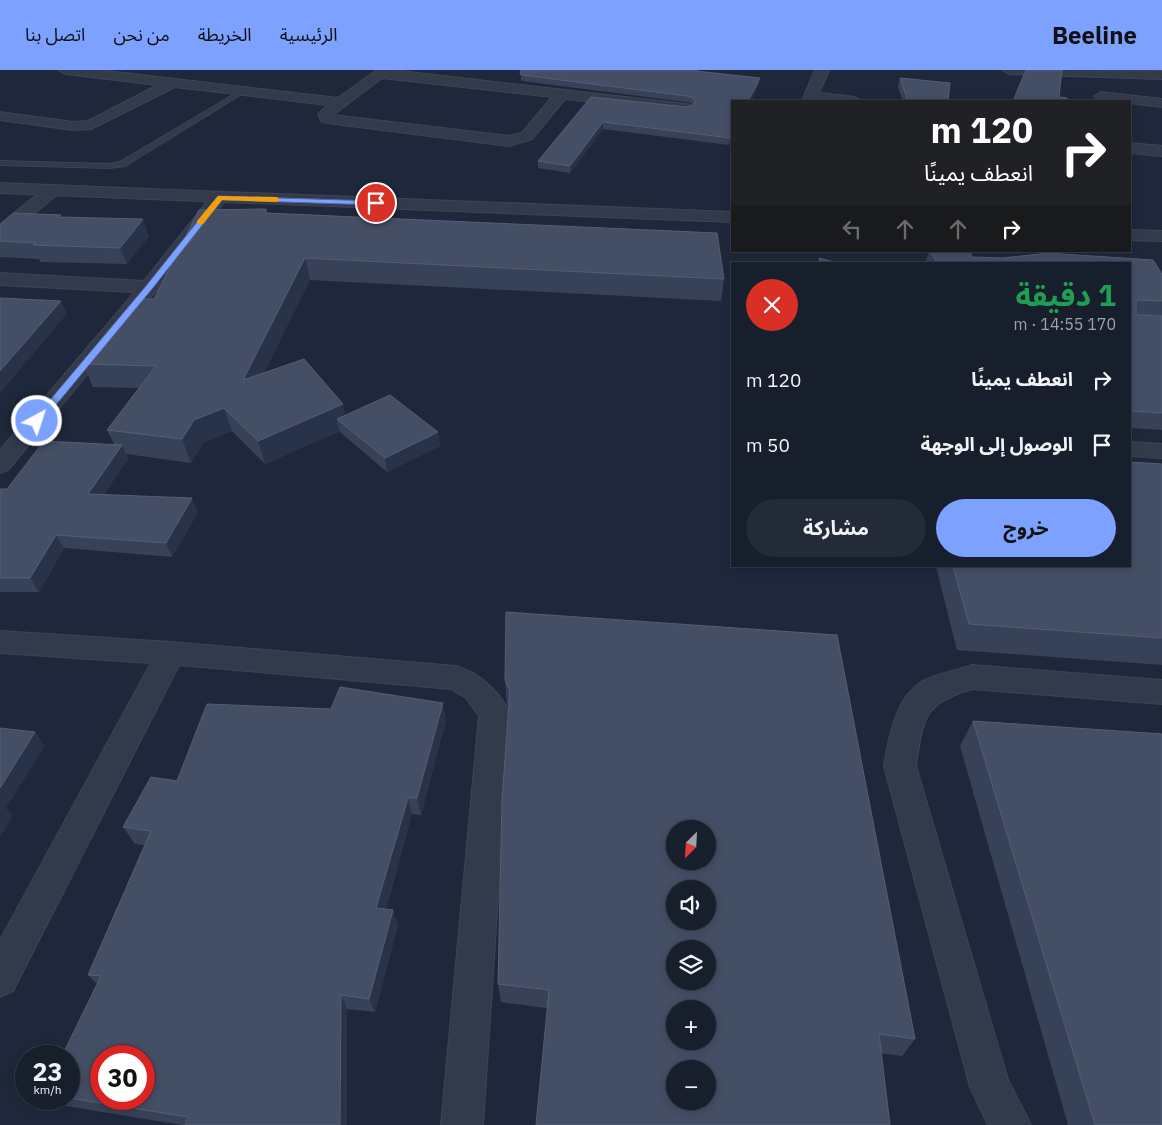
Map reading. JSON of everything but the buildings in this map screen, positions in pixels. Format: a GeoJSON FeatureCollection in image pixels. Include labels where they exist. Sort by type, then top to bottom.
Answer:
{"type":"FeatureCollection","features":[{"type":"Feature","properties":{"kind":"street"},"geometry":{"type":"LineString","coordinates":[[65,70],[340,102]]}},
{"type":"Feature","properties":{"kind":"street"},"geometry":{"type":"LineString","coordinates":[[822,70],[810,99],[832,100]]}},
{"type":"Feature","properties":{"kind":"street"},"geometry":{"type":"LineString","coordinates":[[1009,70],[1093,71],[1162,75]]}},
{"type":"Feature","properties":{"kind":"street"},"geometry":{"type":"LineString","coordinates":[[1093,71],[1101,99],[1116,100]]}},
{"type":"Feature","properties":{"kind":"street"},"geometry":{"type":"LineString","coordinates":[[562,94],[527,136],[510,141],[327,119],[325,114],[382,72],[686,108]]}},
{"type":"Feature","properties":{"kind":"street"},"geometry":{"type":"LineString","coordinates":[[0,116],[73,126],[90,125],[172,83]]}},
{"type":"Feature","properties":{"kind":"street"},"geometry":{"type":"LineString","coordinates":[[1131,101],[1162,103]]}},
{"type":"Feature","properties":{"kind":"street"},"geometry":{"type":"LineString","coordinates":[[1131,148],[1162,152]]}},
{"type":"Feature","properties":{"kind":"street"},"geometry":{"type":"LineString","coordinates":[[0,177],[475,201],[731,217]]}},
{"type":"Feature","properties":{"kind":"street"},"geometry":{"type":"LineString","coordinates":[[0,188],[220,197],[731,204]]}},
{"type":"Feature","properties":{"kind":"street"},"geometry":{"type":"LineString","coordinates":[[0,233],[54,190]]}},
{"type":"Feature","properties":{"kind":"street"},"geometry":{"type":"LineString","coordinates":[[0,465],[149,287],[220,197]]}},
{"type":"Feature","properties":{"kind":"street"},"geometry":{"type":"LineString","coordinates":[[1131,221],[1162,222]]}},
{"type":"Feature","properties":{"kind":"street"},"geometry":{"type":"LineString","coordinates":[[1131,235],[1162,236]]}},
{"type":"Feature","properties":{"kind":"street"},"geometry":{"type":"LineString","coordinates":[[0,279],[149,287]]}},
{"type":"Feature","properties":{"kind":"street"},"geometry":{"type":"LineString","coordinates":[[1131,449],[1162,451]]}},
{"type":"Feature","properties":{"kind":"street"},"geometry":{"type":"LineString","coordinates":[[0,642],[171,653],[456,678],[477,690],[494,713],[462,1125]]}},
{"type":"Feature","properties":{"kind":"street"},"geometry":{"type":"LineString","coordinates":[[0,978],[171,653]]}},
{"type":"Feature","properties":{"kind":"street"},"geometry":{"type":"LineString","coordinates":[[1010,1125],[990,1087],[900,766],[905,733],[918,703],[937,688],[972,677],[1162,692]]}},
{"type":"Feature","properties":{"kind":"lane"},"geometry":{"type":"LineString","coordinates":[[0,163],[109,166],[122,164],[243,91]]}},
{"type":"Feature","properties":{"kind":"slow traffic"},"geometry":{"type":"LineString","coordinates":[[200,223],[220,197],[277,200]]}},
{"type":"Feature","properties":{"kind":"route"},"geometry":{"type":"LineString","coordinates":[[37,421],[149,287],[220,197],[376,203]]}}]}
